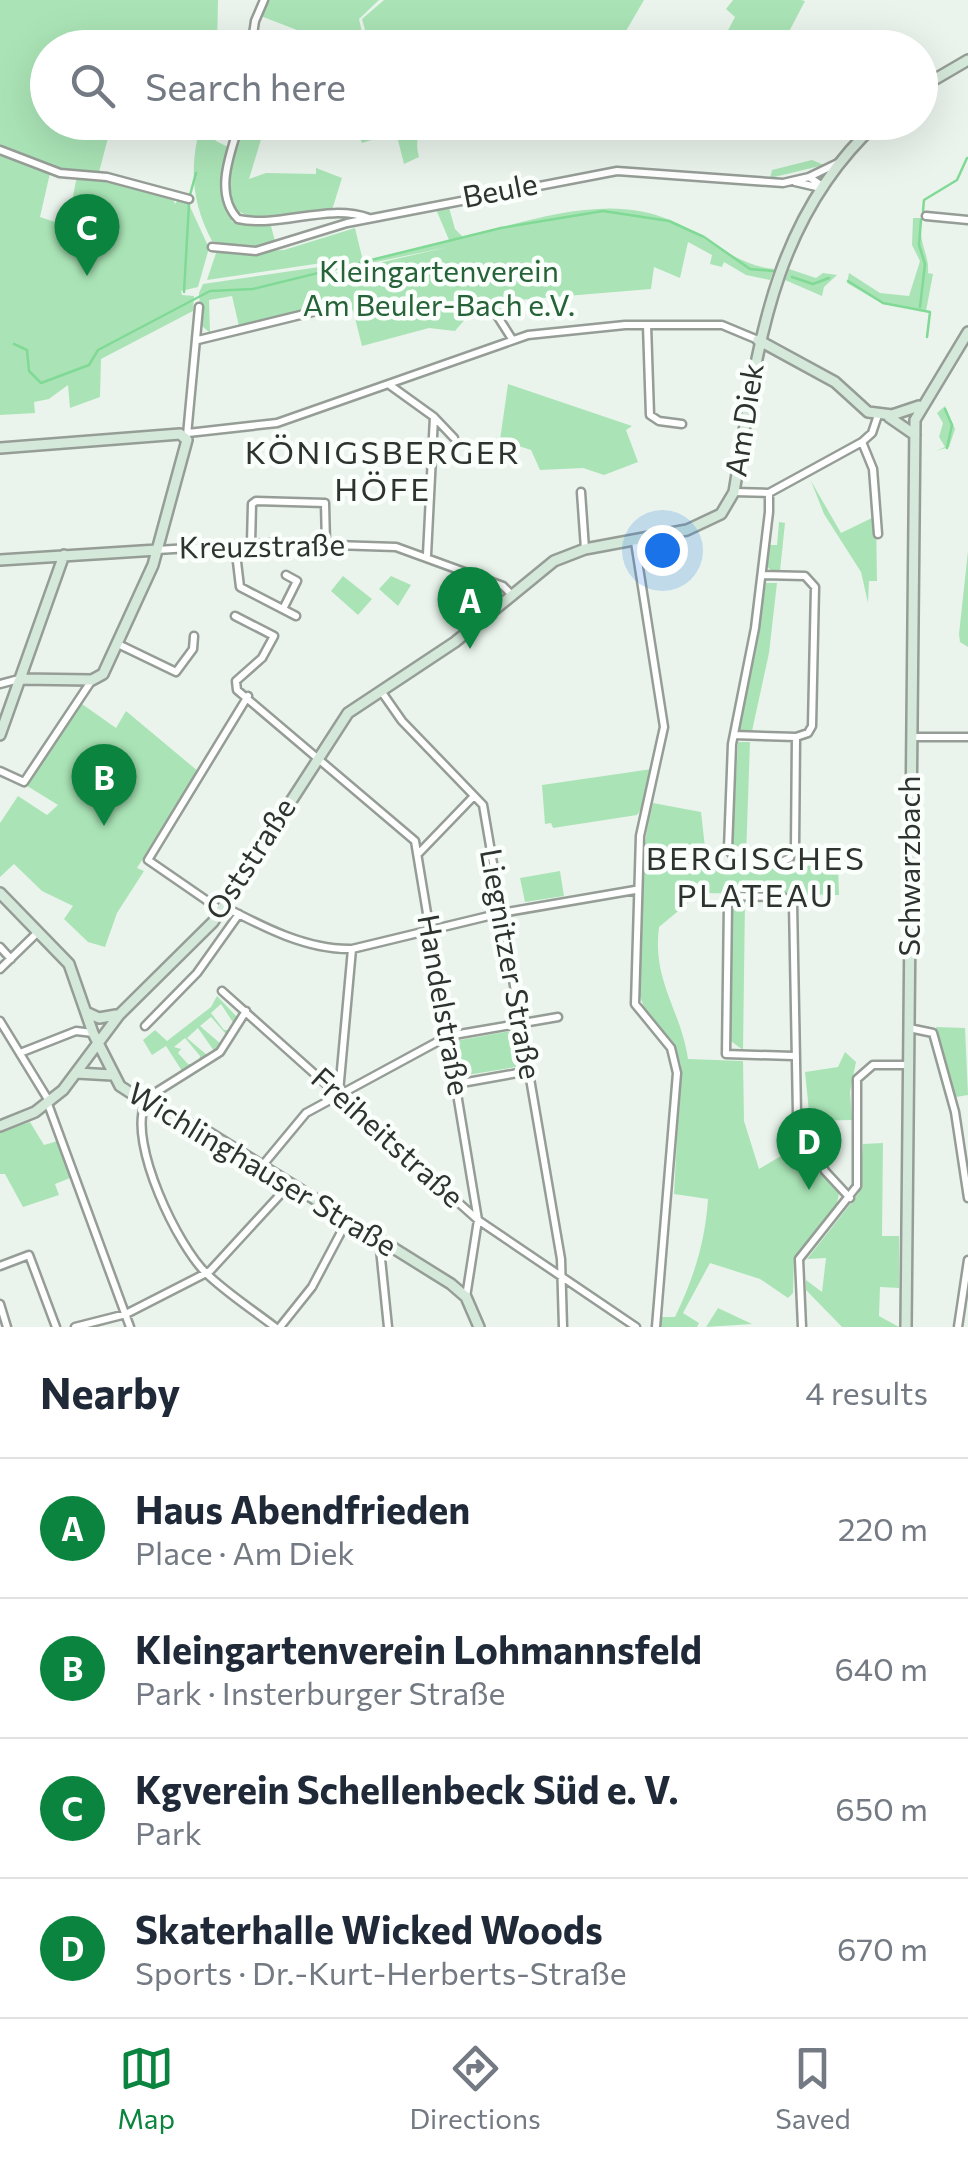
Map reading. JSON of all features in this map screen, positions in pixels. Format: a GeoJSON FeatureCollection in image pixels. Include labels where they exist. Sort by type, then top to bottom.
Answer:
{"type":"FeatureCollection","features":[{"type":"Feature","properties":{"kind":"street"},"geometry":{"type":"LineString","coordinates":[[254,30],[264,0]]}},
{"type":"Feature","properties":{"kind":"street"},"geometry":{"type":"LineString","coordinates":[[938,78],[968,60]]}},
{"type":"Feature","properties":{"kind":"street"},"geometry":{"type":"LineString","coordinates":[[235,140],[225,179],[230,210],[238,218],[271,221],[335,213],[370,219]]}},
{"type":"Feature","properties":{"kind":"street"},"geometry":{"type":"LineString","coordinates":[[0,448],[277,423],[390,386],[512,338],[647,325],[729,326],[758,340],[786,255],[839,163],[861,140]]}},
{"type":"Feature","properties":{"kind":"street"},"geometry":{"type":"LineString","coordinates":[[0,150],[60,173],[108,176],[189,200]]}},
{"type":"Feature","properties":{"kind":"street","name":"Beule"},"geometry":{"type":"LineString","coordinates":[[794,182],[839,163]]}},
{"type":"Feature","properties":{"kind":"street","name":"Beule"},"geometry":{"type":"LineString","coordinates":[[212,247],[256,251],[370,219],[629,170],[794,182],[824,188]]}},
{"type":"Feature","properties":{"kind":"street"},"geometry":{"type":"LineString","coordinates":[[809,178],[824,188]]}},
{"type":"Feature","properties":{"kind":"street"},"geometry":{"type":"LineString","coordinates":[[926,216],[968,220]]}},
{"type":"Feature","properties":{"kind":"street"},"geometry":{"type":"LineString","coordinates":[[0,684],[20,679],[92,680],[104,674],[157,550],[187,434],[199,307]]}},
{"type":"Feature","properties":{"kind":"street"},"geometry":{"type":"LineString","coordinates":[[198,340],[333,308]]}},
{"type":"Feature","properties":{"kind":"street"},"geometry":{"type":"LineString","coordinates":[[498,317],[512,338]]}},
{"type":"Feature","properties":{"kind":"street"},"geometry":{"type":"LineString","coordinates":[[647,325],[650,415],[658,422],[682,424]]}},
{"type":"Feature","properties":{"kind":"street"},"geometry":{"type":"LineString","coordinates":[[734,492],[768,493],[862,442],[872,434],[882,415],[920,406],[968,332]]}},
{"type":"Feature","properties":{"kind":"street","name":"Am Diek"},"geometry":{"type":"LineString","coordinates":[[316,756],[344,716],[455,642],[554,561],[585,549],[674,535],[716,518],[729,506],[758,340],[830,378],[859,407],[904,423],[915,435]]}},
{"type":"Feature","properties":{"kind":"street"},"geometry":{"type":"LineString","coordinates":[[390,386],[454,438]]}},
{"type":"Feature","properties":{"kind":"street","name":"Schwarzbach"},"geometry":{"type":"LineString","coordinates":[[906,1327],[915,435],[920,406]]}},
{"type":"Feature","properties":{"kind":"street"},"geometry":{"type":"LineString","coordinates":[[427,555],[434,418]]}},
{"type":"Feature","properties":{"kind":"street"},"geometry":{"type":"LineString","coordinates":[[862,442],[874,469],[878,534]]}},
{"type":"Feature","properties":{"kind":"street"},"geometry":{"type":"LineString","coordinates":[[582,492],[585,549]]}},
{"type":"Feature","properties":{"kind":"street"},"geometry":{"type":"LineString","coordinates":[[768,493],[762,576],[734,735],[728,850],[732,856],[745,862],[781,862],[794,854],[796,737]]}},
{"type":"Feature","properties":{"kind":"street"},"geometry":{"type":"LineString","coordinates":[[251,544],[252,504],[256,501],[325,503],[326,544]]}},
{"type":"Feature","properties":{"kind":"street"},"geometry":{"type":"LineString","coordinates":[[635,542],[664,727],[640,836],[635,890],[635,1004],[670,1048],[678,1073],[656,1327]]}},
{"type":"Feature","properties":{"kind":"street","name":"Kreuzstraße"},"geometry":{"type":"LineString","coordinates":[[0,560],[251,544],[396,546],[503,586],[513,596]]}},
{"type":"Feature","properties":{"kind":"street"},"geometry":{"type":"LineString","coordinates":[[236,545],[240,586],[296,616]]}},
{"type":"Feature","properties":{"kind":"street"},"geometry":{"type":"LineString","coordinates":[[0,735],[64,555]]}},
{"type":"Feature","properties":{"kind":"street"},"geometry":{"type":"LineString","coordinates":[[283,609],[297,581],[286,575]]}},
{"type":"Feature","properties":{"kind":"street"},"geometry":{"type":"LineString","coordinates":[[734,735],[796,737],[808,733],[812,726],[814,583],[805,576],[762,576]]}},
{"type":"Feature","properties":{"kind":"street"},"geometry":{"type":"LineString","coordinates":[[235,616],[274,635],[266,654],[234,683],[415,841],[418,854]]}},
{"type":"Feature","properties":{"kind":"street"},"geometry":{"type":"LineString","coordinates":[[118,644],[176,672],[193,649],[194,636]]}},
{"type":"Feature","properties":{"kind":"street"},"geometry":{"type":"LineString","coordinates":[[0,771],[24,782],[92,680]]}},
{"type":"Feature","properties":{"kind":"street","name":"Liegnitzer Straße"},"geometry":{"type":"LineString","coordinates":[[381,691],[402,721],[483,805],[560,1274]]}},
{"type":"Feature","properties":{"kind":"street"},"geometry":{"type":"LineString","coordinates":[[248,696],[148,860],[223,909],[269,930],[334,948],[352,949],[501,913],[635,890]]}},
{"type":"Feature","properties":{"kind":"street"},"geometry":{"type":"LineString","coordinates":[[911,737],[968,737]]}},
{"type":"Feature","properties":{"kind":"street","name":"Oststraße"},"geometry":{"type":"LineString","coordinates":[[48,1103],[78,1072],[95,1038],[223,909],[316,756]]}},
{"type":"Feature","properties":{"kind":"street"},"geometry":{"type":"LineString","coordinates":[[418,854],[474,796]]}},
{"type":"Feature","properties":{"kind":"street","name":"Handelstraße"},"geometry":{"type":"LineString","coordinates":[[418,854],[478,1220],[466,1297]]}},
{"type":"Feature","properties":{"kind":"street","name":"Wichlinghauser Straße"},"geometry":{"type":"LineString","coordinates":[[0,893],[70,964],[112,1075],[143,1103],[208,1134],[262,1166],[466,1297]]}},
{"type":"Feature","properties":{"kind":"street"},"geometry":{"type":"LineString","coordinates":[[793,1056],[726,1054],[728,904],[732,896],[783,896],[795,909],[793,1095],[804,1135],[824,1171],[850,1198]]}},
{"type":"Feature","properties":{"kind":"street"},"geometry":{"type":"LineString","coordinates":[[145,1026],[196,973],[238,914]]}},
{"type":"Feature","properties":{"kind":"street"},"geometry":{"type":"LineString","coordinates":[[0,969],[38,932]]}},
{"type":"Feature","properties":{"kind":"street"},"geometry":{"type":"LineString","coordinates":[[0,948],[11,958]]}},
{"type":"Feature","properties":{"kind":"street"},"geometry":{"type":"LineString","coordinates":[[338,1094],[352,949]]}},
{"type":"Feature","properties":{"kind":"street","name":"Freiheitstraße"},"geometry":{"type":"LineString","coordinates":[[222,991],[478,1220],[636,1327]]}},
{"type":"Feature","properties":{"kind":"street"},"geometry":{"type":"LineString","coordinates":[[246,1011],[220,1052],[143,1103],[141,1116],[148,1163],[179,1234],[206,1274],[276,1327],[312,1287],[348,1218]]}},
{"type":"Feature","properties":{"kind":"street"},"geometry":{"type":"LineString","coordinates":[[86,1012],[99,1018],[119,1015]]}},
{"type":"Feature","properties":{"kind":"street"},"geometry":{"type":"LineString","coordinates":[[262,1166],[306,1113],[448,1036],[558,1017]]}},
{"type":"Feature","properties":{"kind":"street"},"geometry":{"type":"LineString","coordinates":[[0,1021],[48,1103],[130,1327]]}},
{"type":"Feature","properties":{"kind":"street"},"geometry":{"type":"LineString","coordinates":[[909,1028],[932,1033],[956,1112],[968,1198]]}},
{"type":"Feature","properties":{"kind":"street"},"geometry":{"type":"LineString","coordinates":[[20,1053],[76,1031],[95,1038]]}},
{"type":"Feature","properties":{"kind":"street"},"geometry":{"type":"LineString","coordinates":[[802,1327],[801,1255],[850,1198],[860,1178],[857,1079],[873,1064],[908,1064]]}},
{"type":"Feature","properties":{"kind":"street"},"geometry":{"type":"LineString","coordinates":[[456,1084],[529,1071]]}},
{"type":"Feature","properties":{"kind":"street"},"geometry":{"type":"LineString","coordinates":[[78,1072],[112,1075]]}},
{"type":"Feature","properties":{"kind":"street"},"geometry":{"type":"LineString","coordinates":[[0,1126],[48,1103]]}},
{"type":"Feature","properties":{"kind":"street"},"geometry":{"type":"LineString","coordinates":[[75,1327],[126,1314],[206,1274],[290,1184]]}},
{"type":"Feature","properties":{"kind":"street"},"geometry":{"type":"LineString","coordinates":[[379,1239],[388,1327]]}},
{"type":"Feature","properties":{"kind":"street"},"geometry":{"type":"LineString","coordinates":[[4,1264],[29,1256],[32,1259],[56,1327]]}},
{"type":"Feature","properties":{"kind":"street"},"geometry":{"type":"LineString","coordinates":[[958,1327],[968,1260]]}},
{"type":"Feature","properties":{"kind":"street"},"geometry":{"type":"LineString","coordinates":[[560,1274],[563,1327]]}},
{"type":"Feature","properties":{"kind":"street"},"geometry":{"type":"LineString","coordinates":[[466,1297],[479,1327]]}},
{"type":"Feature","properties":{"kind":"street"},"geometry":{"type":"LineString","coordinates":[[0,1304],[7,1327]]}},
{"type":"Feature","properties":{"kind":"green space"},"geometry":{"type":"Polygon","coordinates":[[[0,0],[218,0],[217,30],[30,30],[30,140],[107,140],[99,172],[62,171],[0,146],[0,0]]]}},
{"type":"Feature","properties":{"kind":"green space"},"geometry":{"type":"Polygon","coordinates":[[[266,0],[379,0],[359,19],[361,30],[297,30],[258,15],[266,0]]]}},
{"type":"Feature","properties":{"kind":"green space"},"geometry":{"type":"Polygon","coordinates":[[[384,0],[644,0],[626,30],[365,30],[362,19],[384,0]]]}},
{"type":"Feature","properties":{"kind":"green space"},"geometry":{"type":"Polygon","coordinates":[[[733,0],[805,1],[790,30],[728,30],[735,17],[726,9],[733,0]]]}},
{"type":"Feature","properties":{"kind":"green space"},"geometry":{"type":"Polygon","coordinates":[[[197,140],[216,140],[230,148],[227,204],[232,222],[270,222],[276,245],[253,249],[212,241],[195,192],[197,140]]]}},
{"type":"Feature","properties":{"kind":"green space"},"geometry":{"type":"Polygon","coordinates":[[[237,140],[261,140],[249,179],[266,173],[316,174],[316,168],[342,178],[332,210],[251,217],[235,210],[229,188],[237,140]]]}},
{"type":"Feature","properties":{"kind":"green space"},"geometry":{"type":"Polygon","coordinates":[[[398,140],[418,140],[419,157],[404,164],[398,140]]]}},
{"type":"Feature","properties":{"kind":"green space"},"geometry":{"type":"Polygon","coordinates":[[[0,152],[50,173],[40,217],[67,226],[77,176],[172,196],[175,204],[179,198],[187,200],[209,248],[198,287],[181,291],[182,295],[194,296],[193,311],[101,359],[100,397],[70,408],[68,385],[49,399],[34,402],[35,413],[0,415],[0,152]]]}},
{"type":"Feature","properties":{"kind":"green space"},"geometry":{"type":"Polygon","coordinates":[[[812,160],[824,165],[770,178],[772,170],[812,160]]]}},
{"type":"Feature","properties":{"kind":"green space","name":"Kleingartenverein Am Beuler-Bach e.V."},"geometry":{"type":"Polygon","coordinates":[[[448,204],[455,229],[463,237],[566,212],[645,212],[683,226],[747,262],[774,269],[770,280],[746,275],[724,262],[722,267],[710,264],[712,255],[688,242],[680,278],[654,267],[651,289],[518,300],[505,315],[489,314],[478,304],[455,331],[429,328],[362,346],[353,310],[337,313],[334,304],[239,326],[232,296],[209,300],[210,333],[201,325],[199,293],[203,284],[319,267],[326,275],[448,247],[328,272],[322,263],[207,280],[216,253],[284,250],[355,228],[363,261],[449,240],[435,207],[448,204]]]}},
{"type":"Feature","properties":{"kind":"green space"},"geometry":{"type":"Polygon","coordinates":[[[913,218],[923,218],[922,240],[928,273],[933,274],[926,311],[883,304],[847,283],[849,273],[880,293],[909,296],[920,261],[912,245],[913,218]]]}},
{"type":"Feature","properties":{"kind":"green space"},"geometry":{"type":"Polygon","coordinates":[[[789,269],[816,278],[823,273],[837,275],[824,287],[822,296],[785,280],[789,269]]]}},
{"type":"Feature","properties":{"kind":"green space"},"geometry":{"type":"Polygon","coordinates":[[[508,384],[632,426],[626,430],[638,462],[604,475],[583,468],[540,470],[531,450],[500,440],[508,384]]]}},
{"type":"Feature","properties":{"kind":"green space"},"geometry":{"type":"Polygon","coordinates":[[[945,406],[955,429],[949,447],[936,451],[945,447],[939,437],[943,423],[937,413],[945,406]]]}},
{"type":"Feature","properties":{"kind":"green space"},"geometry":{"type":"Polygon","coordinates":[[[811,481],[841,533],[876,516],[877,581],[869,581],[868,603],[861,572],[824,514],[811,481]]]}},
{"type":"Feature","properties":{"kind":"green space"},"geometry":{"type":"Polygon","coordinates":[[[779,522],[785,523],[780,571],[772,571],[766,566],[768,545],[777,545],[779,522]]]}},
{"type":"Feature","properties":{"kind":"green space"},"geometry":{"type":"Polygon","coordinates":[[[968,551],[968,647],[960,642],[959,634],[968,551]]]}},
{"type":"Feature","properties":{"kind":"green space"},"geometry":{"type":"Polygon","coordinates":[[[343,576],[372,599],[358,615],[331,591],[343,576]]]}},
{"type":"Feature","properties":{"kind":"green space"},"geometry":{"type":"Polygon","coordinates":[[[391,576],[411,585],[398,606],[379,589],[391,576]]]}},
{"type":"Feature","properties":{"kind":"green space"},"geometry":{"type":"Polygon","coordinates":[[[766,583],[777,583],[769,653],[752,731],[740,731],[738,725],[766,583]]]}},
{"type":"Feature","properties":{"kind":"green space"},"geometry":{"type":"Polygon","coordinates":[[[82,704],[116,728],[126,711],[199,772],[137,868],[144,871],[117,913],[105,947],[88,942],[64,919],[73,906],[42,891],[14,864],[0,877],[0,823],[18,796],[47,815],[58,805],[24,784],[82,704]]]}},
{"type":"Feature","properties":{"kind":"green space"},"geometry":{"type":"Polygon","coordinates":[[[738,742],[750,742],[746,857],[732,847],[738,742]]]}},
{"type":"Feature","properties":{"kind":"green space"},"geometry":{"type":"Polygon","coordinates":[[[652,769],[644,805],[637,815],[553,828],[551,823],[545,824],[542,785],[652,769]]]}},
{"type":"Feature","properties":{"kind":"green space"},"geometry":{"type":"Polygon","coordinates":[[[653,803],[701,812],[707,865],[838,866],[839,895],[700,893],[659,927],[663,980],[688,1059],[743,1061],[744,1121],[759,1169],[803,1143],[839,1194],[836,1207],[794,1258],[793,1293],[788,1298],[760,1279],[710,1263],[683,1313],[699,1323],[697,1327],[659,1327],[662,1317],[675,1317],[688,1288],[698,1260],[708,1199],[674,1194],[681,1065],[645,1008],[638,982],[639,901],[653,803]]]}},
{"type":"Feature","properties":{"kind":"green space"},"geometry":{"type":"Polygon","coordinates":[[[560,871],[564,896],[525,902],[520,878],[560,871]]]}},
{"type":"Feature","properties":{"kind":"green space"},"geometry":{"type":"Polygon","coordinates":[[[745,901],[743,1050],[728,1039],[730,911],[745,901]]]}},
{"type":"Feature","properties":{"kind":"green space"},"geometry":{"type":"Polygon","coordinates":[[[217,996],[237,1017],[234,1024],[221,1004],[211,1013],[224,1030],[231,1030],[225,1040],[225,1033],[211,1017],[200,1026],[221,1044],[214,1051],[198,1028],[187,1038],[207,1055],[199,1061],[200,1056],[185,1038],[174,1047],[181,1049],[178,1053],[188,1064],[194,1064],[182,1071],[166,1046],[152,1055],[143,1040],[155,1030],[167,1041],[211,1007],[217,996]]]}},
{"type":"Feature","properties":{"kind":"green space"},"geometry":{"type":"Polygon","coordinates":[[[936,1027],[965,1028],[968,1095],[956,1097],[936,1027]]]}},
{"type":"Feature","properties":{"kind":"green space"},"geometry":{"type":"Polygon","coordinates":[[[516,1030],[522,1066],[461,1076],[455,1041],[516,1030]]]}},
{"type":"Feature","properties":{"kind":"green space"},"geometry":{"type":"Polygon","coordinates":[[[845,1052],[856,1062],[850,1092],[852,1120],[810,1121],[805,1072],[838,1067],[845,1052]]]}},
{"type":"Feature","properties":{"kind":"green space"},"geometry":{"type":"Polygon","coordinates":[[[30,1122],[44,1145],[61,1140],[78,1183],[73,1184],[70,1178],[55,1184],[59,1195],[23,1207],[5,1174],[0,1174],[0,1132],[30,1122]]]}},
{"type":"Feature","properties":{"kind":"green space"},"geometry":{"type":"Polygon","coordinates":[[[883,1143],[882,1236],[899,1236],[899,1288],[880,1287],[879,1316],[899,1327],[842,1327],[806,1290],[806,1280],[822,1292],[826,1258],[807,1259],[859,1193],[863,1144],[883,1143]]]}},
{"type":"Feature","properties":{"kind":"green space"},"geometry":{"type":"Polygon","coordinates":[[[718,1308],[752,1324],[706,1327],[718,1308]]]}},
{"type":"Feature","properties":{"kind":"waterway","name":"Schwarzbach"},"geometry":{"type":"LineString","coordinates":[[923,211],[924,200],[957,180],[967,158]]}},
{"type":"Feature","properties":{"kind":"waterway"},"geometry":{"type":"LineString","coordinates":[[190,195],[196,173]]}},
{"type":"Feature","properties":{"kind":"waterway"},"geometry":{"type":"LineString","coordinates":[[184,292],[189,204]]}},
{"type":"Feature","properties":{"kind":"waterway"},"geometry":{"type":"LineString","coordinates":[[14,344],[27,350],[29,371],[41,383],[89,365],[98,350],[210,291],[253,289],[501,228],[603,211],[669,221],[704,237],[750,269],[773,271]]}},
{"type":"Feature","properties":{"kind":"waterway","name":"Schwarzbach"},"geometry":{"type":"LineString","coordinates":[[920,307],[925,264],[919,245],[921,220]]}},
{"type":"Feature","properties":{"kind":"waterway"},"geometry":{"type":"LineString","coordinates":[[792,277],[813,284],[829,278]]}},
{"type":"Feature","properties":{"kind":"waterway"},"geometry":{"type":"LineString","coordinates":[[848,281],[883,303],[930,312],[927,337]]}},
{"type":"Feature","properties":{"kind":"waterway","name":"Schwarzbach"},"geometry":{"type":"LineString","coordinates":[[945,409],[952,425],[947,448]]}},
{"type":"Feature","properties":{"kind":"place","name":"Kgverein Schellenbeck Süd e. V."},"geometry":{"type":"Point","coordinates":[87,276]}},
{"type":"Feature","properties":{"kind":"place","name":"Haus Abendfrieden"},"geometry":{"type":"Point","coordinates":[470,649]}},
{"type":"Feature","properties":{"kind":"place","name":"Kleingartenverein Lohmannsfeld"},"geometry":{"type":"Point","coordinates":[104,826]}},
{"type":"Feature","properties":{"kind":"place","name":"Skaterhalle Wicked Woods"},"geometry":{"type":"Point","coordinates":[809,1190]}},
{"type":"Feature","properties":{"kind":"district","name":"KÖNIGSBERGER HÖFE"},"geometry":{"type":"Point","coordinates":[383,472]}},
{"type":"Feature","properties":{"kind":"district","name":"BERGISCHES PLATEAU"},"geometry":{"type":"Point","coordinates":[756,878]}}]}
